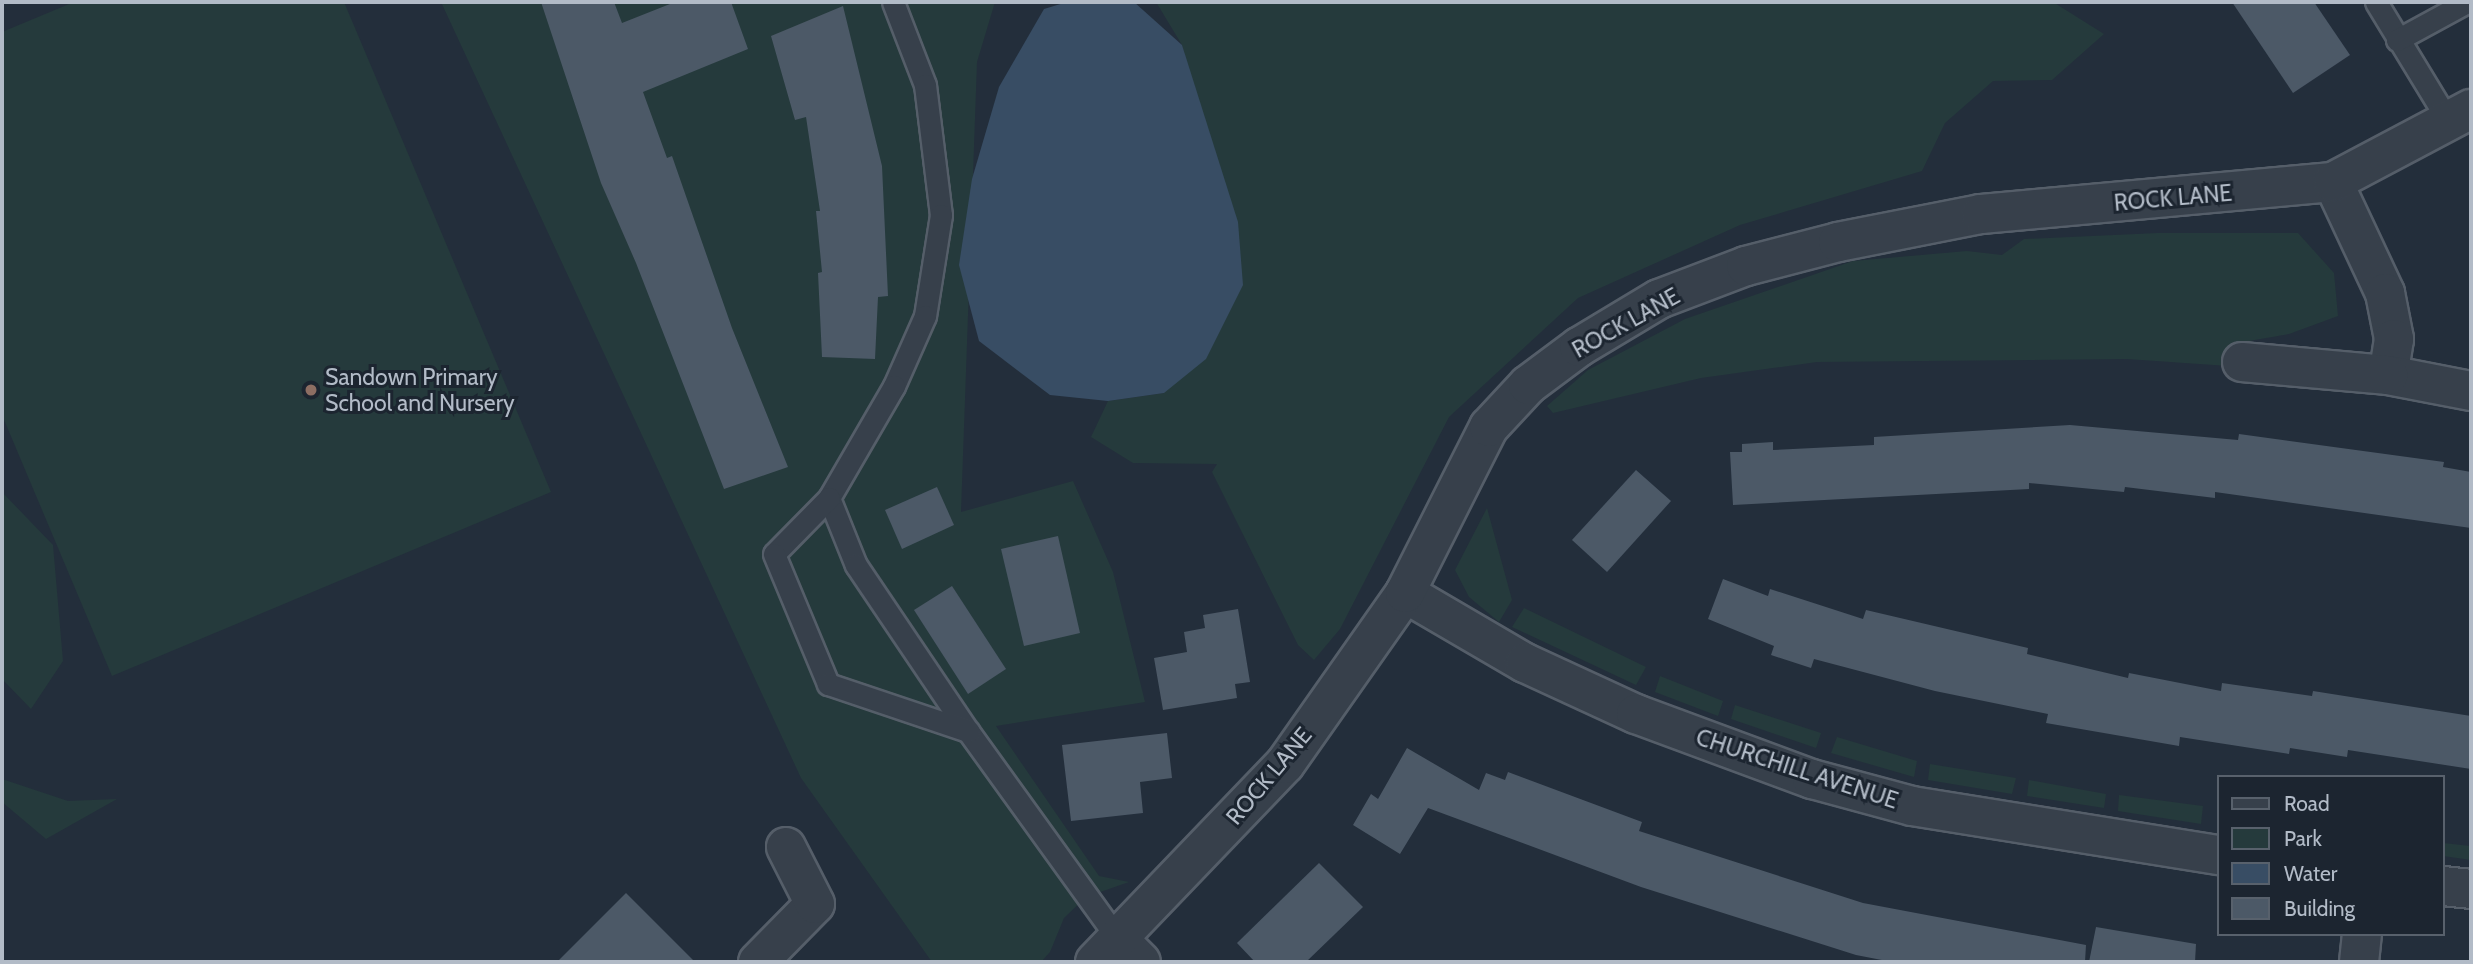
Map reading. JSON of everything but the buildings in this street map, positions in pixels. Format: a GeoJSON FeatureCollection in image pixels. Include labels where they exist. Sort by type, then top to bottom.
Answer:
{"type":"FeatureCollection","features":[{"type":"Feature","properties":{"kind":"street","name":"ROCK LANE"},"geometry":{"type":"LineString","coordinates":[[1119,955],[1285,764],[1405,593],[1489,427],[1528,385],[1579,347],[1659,299],[1746,266],[1981,214],[2333,182],[2460,115]]}},
{"type":"Feature","properties":{"kind":"street"},"geometry":{"type":"LineString","coordinates":[[2333,182],[2385,293],[2394,339],[2388,375]]}},
{"type":"Feature","properties":{"kind":"street"},"geometry":{"type":"LineString","coordinates":[[2242,362],[2388,375],[2471,391]]}},
{"type":"Feature","properties":{"kind":"street","name":"CHURCHILL AVENUE"},"geometry":{"type":"LineString","coordinates":[[1405,593],[1537,669],[1636,714],[1812,779],[1912,806],[2218,855]]}},
{"type":"Feature","properties":{"kind":"street"},"geometry":{"type":"LineString","coordinates":[[758,962],[815,904],[786,847]]}},
{"type":"Feature","properties":{"kind":"street"},"geometry":{"type":"LineString","coordinates":[[2445,886],[2471,889]]}},
{"type":"Feature","properties":{"kind":"street"},"geometry":{"type":"LineString","coordinates":[[2359,962],[2362,936]]}},
{"type":"Feature","properties":{"kind":"lane"},"geometry":{"type":"LineString","coordinates":[[893,2],[925,85],[941,215],[925,316],[894,386],[829,498],[774,554],[828,684],[968,731]]}},
{"type":"Feature","properties":{"kind":"lane"},"geometry":{"type":"LineString","coordinates":[[2376,2],[2397,40],[2460,115]]}},
{"type":"Feature","properties":{"kind":"lane"},"geometry":{"type":"LineString","coordinates":[[2397,40],[2467,2]]}},
{"type":"Feature","properties":{"kind":"lane"},"geometry":{"type":"LineString","coordinates":[[829,498],[856,565],[1119,955]]}},
{"type":"Feature","properties":{"kind":"green space"},"geometry":{"type":"Polygon","coordinates":[[[74,2],[344,2],[551,492],[112,676],[2,415],[2,32],[74,2]]]}},
{"type":"Feature","properties":{"kind":"green space"},"geometry":{"type":"Polygon","coordinates":[[[441,2],[995,2],[977,62],[961,512],[1073,481],[1113,572],[1145,702],[996,726],[1099,876],[1129,882],[1086,897],[1064,918],[1050,952],[1041,962],[932,962],[801,778],[441,2]]]}},
{"type":"Feature","properties":{"kind":"green space"},"geometry":{"type":"Polygon","coordinates":[[[1156,2],[2053,2],[2104,34],[2052,80],[1993,81],[1945,123],[1922,171],[1740,225],[1578,298],[1449,417],[1340,629],[1314,660],[1298,645],[1212,472],[1217,464],[1133,463],[1091,437],[1108,401],[1164,393],[1200,111],[1182,45],[1156,2]]]}},
{"type":"Feature","properties":{"kind":"green space"},"geometry":{"type":"Polygon","coordinates":[[[2158,233],[2298,233],[2334,273],[2338,316],[2289,334],[2249,341],[2228,366],[2127,359],[1817,362],[1701,378],[1553,413],[1547,406],[1588,370],[1685,319],[1853,261],[1967,251],[2002,255],[2024,239],[2158,233]]]}},
{"type":"Feature","properties":{"kind":"green space"},"geometry":{"type":"Polygon","coordinates":[[[2,492],[53,545],[63,661],[31,709],[2,679],[2,492]]]}},
{"type":"Feature","properties":{"kind":"green space"},"geometry":{"type":"Polygon","coordinates":[[[1487,508],[1512,600],[1499,622],[1469,597],[1455,570],[1487,508]]]}},
{"type":"Feature","properties":{"kind":"green space"},"geometry":{"type":"Polygon","coordinates":[[[1524,608],[1646,667],[1636,685],[1512,627],[1524,608]]]}},
{"type":"Feature","properties":{"kind":"green space"},"geometry":{"type":"Polygon","coordinates":[[[1660,676],[1723,701],[1718,716],[1655,692],[1660,676]]]}},
{"type":"Feature","properties":{"kind":"green space"},"geometry":{"type":"Polygon","coordinates":[[[1735,705],[1821,733],[1816,748],[1731,719],[1735,705]]]}},
{"type":"Feature","properties":{"kind":"green space"},"geometry":{"type":"Polygon","coordinates":[[[1837,737],[1917,761],[1914,777],[1831,753],[1837,737]]]}},
{"type":"Feature","properties":{"kind":"green space"},"geometry":{"type":"Polygon","coordinates":[[[1930,764],[2016,778],[2012,794],[1928,780],[1930,764]]]}},
{"type":"Feature","properties":{"kind":"green space"},"geometry":{"type":"Polygon","coordinates":[[[2,779],[68,801],[117,799],[46,839],[2,802],[2,779]]]}},
{"type":"Feature","properties":{"kind":"green space"},"geometry":{"type":"Polygon","coordinates":[[[2029,780],[2106,794],[2104,808],[2027,796],[2029,780]]]}},
{"type":"Feature","properties":{"kind":"green space"},"geometry":{"type":"Polygon","coordinates":[[[2119,795],[2203,806],[2201,824],[2118,811],[2119,795]]]}},
{"type":"Feature","properties":{"kind":"green space"},"geometry":{"type":"Polygon","coordinates":[[[2445,843],[2471,846],[2471,860],[2445,856],[2445,843]]]}},
{"type":"Feature","properties":{"kind":"water"},"geometry":{"type":"Polygon","coordinates":[[[1067,2],[1134,2],[1182,45],[1238,222],[1243,285],[1206,359],[1164,393],[1108,401],[1050,395],[979,341],[959,265],[972,179],[999,87],[1044,9],[1067,2]]]}},
{"type":"Feature","properties":{"kind":"place","name":"Sandown Primary School and Nursery"},"geometry":{"type":"Point","coordinates":[311,390]}}]}
